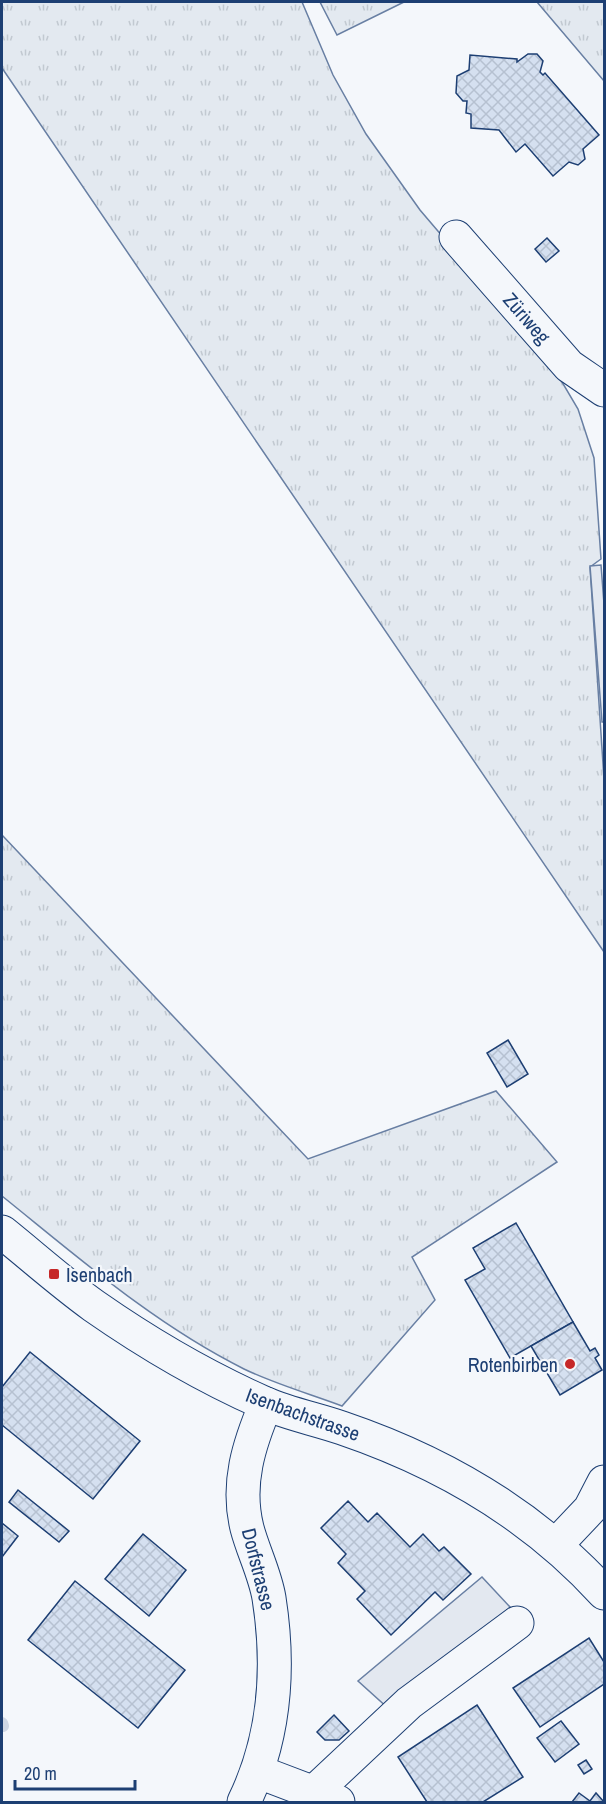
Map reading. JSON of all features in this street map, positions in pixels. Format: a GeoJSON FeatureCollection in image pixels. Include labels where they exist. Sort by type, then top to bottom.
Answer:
{"type":"FeatureCollection","features":[{"type":"Feature","properties":{"kind":"street","name":"Züriweg"},"geometry":{"type":"LineString","coordinates":[[456,237],[569,366],[604,390]]}},
{"type":"Feature","properties":{"kind":"street","name":"Isenbachstrasse"},"geometry":{"type":"LineString","coordinates":[[2,1232],[93,1305],[212,1378],[266,1404],[343,1428],[435,1464],[518,1515],[556,1545],[604,1593]]}},
{"type":"Feature","properties":{"kind":"street","name":"Dorfstrasse"},"geometry":{"type":"LineString","coordinates":[[244,1803],[259,1772],[275,1688],[276,1657],[268,1595],[246,1526],[243,1493],[244,1464],[266,1404]]}},
{"type":"Feature","properties":{"kind":"street"},"geometry":{"type":"LineString","coordinates":[[556,1545],[590,1509],[604,1482]]}},
{"type":"Feature","properties":{"kind":"street"},"geometry":{"type":"LineString","coordinates":[[259,1772],[326,1798],[409,1703],[516,1623]]}},
{"type":"Feature","properties":{"kind":"green space"},"geometry":{"type":"Polygon","coordinates":[[[2,2],[302,2],[333,75],[366,134],[420,210],[552,365],[578,409],[594,458],[601,559],[590,567],[604,779],[604,952],[2,68],[2,2]]]}},
{"type":"Feature","properties":{"kind":"green space"},"geometry":{"type":"Polygon","coordinates":[[[320,2],[404,2],[337,35],[320,2]]]}},
{"type":"Feature","properties":{"kind":"green space"},"geometry":{"type":"Polygon","coordinates":[[[537,2],[604,2],[604,81],[537,2]]]}},
{"type":"Feature","properties":{"kind":"green space"},"geometry":{"type":"Polygon","coordinates":[[[2,835],[308,1159],[496,1091],[557,1162],[412,1257],[435,1300],[342,1406],[244,1369],[179,1332],[118,1289],[2,1196],[2,835]]]}},
{"type":"Feature","properties":{"kind":"shaded area"},"geometry":{"type":"Polygon","coordinates":[[[601,565],[604,604],[604,722],[602,722],[590,566],[601,565]]]}},
{"type":"Feature","properties":{"kind":"shaded area"},"geometry":{"type":"Polygon","coordinates":[[[482,1577],[510,1607],[466,1648],[389,1709],[358,1681],[482,1577]]]}},
{"type":"Feature","properties":{"kind":"building"},"geometry":{"type":"Polygon","coordinates":[[[528,54],[537,54],[543,61],[540,72],[543,75],[545,73],[599,135],[583,149],[585,159],[578,165],[569,162],[553,176],[525,144],[516,152],[499,130],[471,128],[471,114],[466,113],[467,101],[463,101],[456,93],[457,76],[469,70],[470,55],[517,59],[517,62],[528,54]]]}},
{"type":"Feature","properties":{"kind":"building"},"geometry":{"type":"Polygon","coordinates":[[[547,238],[559,251],[546,262],[535,249],[547,238]]]}},
{"type":"Feature","properties":{"kind":"building"},"geometry":{"type":"Polygon","coordinates":[[[508,1040],[528,1074],[507,1087],[487,1053],[508,1040]]]}},
{"type":"Feature","properties":{"kind":"building"},"geometry":{"type":"Polygon","coordinates":[[[516,1223],[573,1322],[510,1358],[465,1280],[485,1269],[473,1248],[516,1223]]]}},
{"type":"Feature","properties":{"kind":"building","name":"Rotenbirben"},"geometry":{"type":"Polygon","coordinates":[[[573,1322],[590,1351],[595,1348],[599,1355],[595,1358],[602,1370],[560,1395],[531,1346],[573,1322]]]}},
{"type":"Feature","properties":{"kind":"building"},"geometry":{"type":"Polygon","coordinates":[[[30,1352],[140,1441],[93,1499],[2,1425],[2,1387],[30,1352]]]}},
{"type":"Feature","properties":{"kind":"building"},"geometry":{"type":"Polygon","coordinates":[[[18,1490],[69,1531],[59,1542],[9,1502],[18,1490]]]}},
{"type":"Feature","properties":{"kind":"building"},"geometry":{"type":"Polygon","coordinates":[[[348,1501],[368,1522],[377,1513],[410,1547],[423,1534],[439,1551],[444,1547],[471,1574],[443,1600],[435,1592],[391,1635],[357,1599],[365,1591],[338,1563],[346,1554],[321,1528],[348,1501]]]}},
{"type":"Feature","properties":{"kind":"building"},"geometry":{"type":"Polygon","coordinates":[[[2,1523],[18,1536],[2,1557],[2,1523]]]}},
{"type":"Feature","properties":{"kind":"building"},"geometry":{"type":"Polygon","coordinates":[[[143,1534],[186,1570],[149,1616],[105,1579],[143,1534]]]}},
{"type":"Feature","properties":{"kind":"building"},"geometry":{"type":"Polygon","coordinates":[[[75,1581],[185,1670],[138,1728],[28,1640],[75,1581]]]}},
{"type":"Feature","properties":{"kind":"building"},"geometry":{"type":"Polygon","coordinates":[[[589,1638],[604,1662],[604,1684],[540,1727],[513,1688],[589,1638]]]}},
{"type":"Feature","properties":{"kind":"building"},"geometry":{"type":"Polygon","coordinates":[[[477,1705],[523,1777],[483,1802],[427,1802],[398,1757],[477,1705]]]}},
{"type":"Feature","properties":{"kind":"building"},"geometry":{"type":"Polygon","coordinates":[[[334,1715],[349,1731],[339,1740],[325,1740],[317,1732],[334,1715]]]}},
{"type":"Feature","properties":{"kind":"building"},"geometry":{"type":"Polygon","coordinates":[[[561,1721],[579,1744],[555,1762],[537,1738],[561,1721]]]}},
{"type":"Feature","properties":{"kind":"building"},"geometry":{"type":"Polygon","coordinates":[[[586,1760],[592,1769],[584,1774],[578,1765],[586,1760]]]}},
{"type":"Feature","properties":{"kind":"building"},"geometry":{"type":"Polygon","coordinates":[[[579,1793],[590,1801],[596,1793],[604,1802],[572,1802],[579,1793]]]}},
{"type":"Feature","properties":{"kind":"place","name":"Isenbach"},"geometry":{"type":"Point","coordinates":[54,1274]}},
{"type":"Feature","properties":{"kind":"place","name":"Rotenbirben"},"geometry":{"type":"Point","coordinates":[570,1364]}}]}
